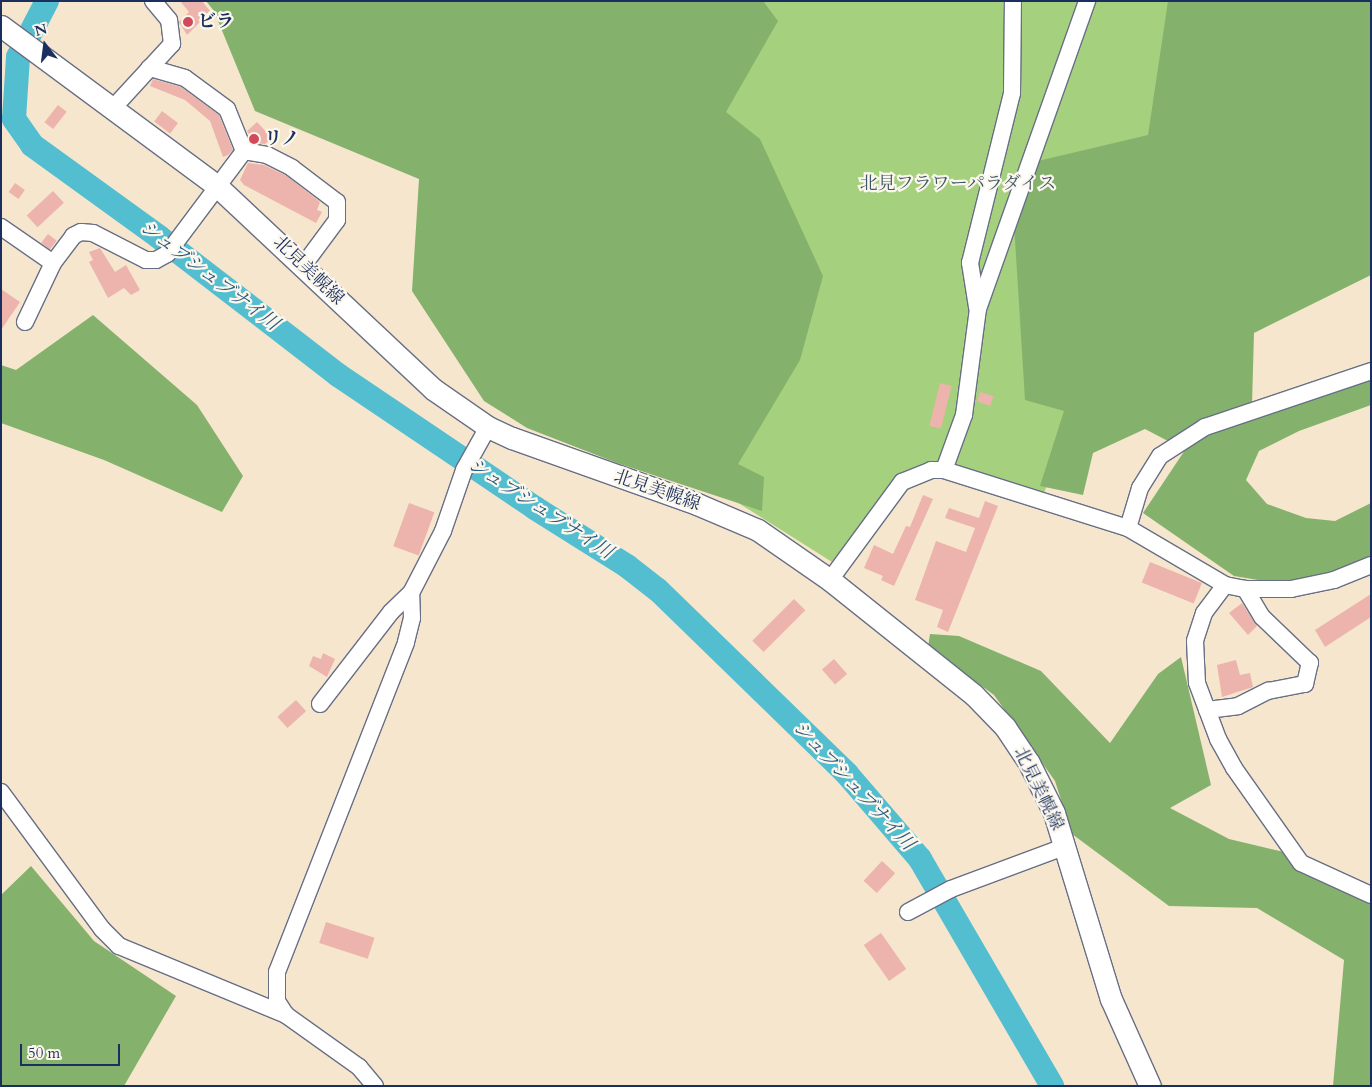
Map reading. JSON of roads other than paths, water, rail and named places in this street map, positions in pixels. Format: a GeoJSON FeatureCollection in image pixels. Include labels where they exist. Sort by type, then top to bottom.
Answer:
{"type":"FeatureCollection","features":[{"type":"Feature","properties":{"kind":"main road","name":"北見美幌線"},"geometry":{"type":"LineString","coordinates":[[6,29],[114,107],[217,186],[433,390],[488,427],[698,504],[758,530],[830,580],[974,695],[1005,727],[1029,763],[1054,813],[1111,999],[1150,1086]]}},
{"type":"Feature","properties":{"kind":"street"},"geometry":{"type":"LineString","coordinates":[[114,107],[172,44],[169,20],[152,1]]}},
{"type":"Feature","properties":{"kind":"street"},"geometry":{"type":"LineString","coordinates":[[978,309],[970,263],[1012,93],[1013,1]]}},
{"type":"Feature","properties":{"kind":"street"},"geometry":{"type":"LineString","coordinates":[[944,470],[964,415],[978,309],[1087,1]]}},
{"type":"Feature","properties":{"kind":"street"},"geometry":{"type":"LineString","coordinates":[[149,68],[185,78],[227,109],[244,151]]}},
{"type":"Feature","properties":{"kind":"street"},"geometry":{"type":"LineString","coordinates":[[25,322],[53,263],[73,236],[82,232],[92,233],[146,260],[156,260],[166,254],[179,238],[244,151]]}},
{"type":"Feature","properties":{"kind":"street"},"geometry":{"type":"LineString","coordinates":[[244,151],[267,155],[292,168],[337,202],[336,220],[326,238],[303,266]]}},
{"type":"Feature","properties":{"kind":"street"},"geometry":{"type":"LineString","coordinates":[[1,227],[53,263]]}},
{"type":"Feature","properties":{"kind":"street"},"geometry":{"type":"LineString","coordinates":[[1128,528],[1140,488],[1160,456],[1205,427],[1371,370]]}},
{"type":"Feature","properties":{"kind":"street"},"geometry":{"type":"LineString","coordinates":[[320,704],[391,612],[410,592],[443,531],[464,470],[476,453],[488,427]]}},
{"type":"Feature","properties":{"kind":"street"},"geometry":{"type":"LineString","coordinates":[[830,580],[902,482],[931,470],[944,470],[1128,528],[1225,585],[1245,589],[1297,588],[1334,580],[1371,565]]}},
{"type":"Feature","properties":{"kind":"street"},"geometry":{"type":"LineString","coordinates":[[1225,585],[1204,613],[1195,641],[1196,683],[1234,768],[1301,863],[1371,895]]}},
{"type":"Feature","properties":{"kind":"street"},"geometry":{"type":"LineString","coordinates":[[1207,710],[1238,706],[1268,691],[1306,684],[1310,663],[1262,617],[1245,589]]}},
{"type":"Feature","properties":{"kind":"street"},"geometry":{"type":"LineString","coordinates":[[286,1015],[277,1001],[277,972],[406,642],[412,618],[410,592]]}},
{"type":"Feature","properties":{"kind":"street"},"geometry":{"type":"LineString","coordinates":[[1,792],[102,929],[119,946],[286,1015],[359,1067],[375,1086]]}},
{"type":"Feature","properties":{"kind":"street"},"geometry":{"type":"LineString","coordinates":[[908,912],[951,889],[1064,847]]}},
{"type":"Feature","properties":{"kind":"waterway","name":"シュブシュブナイ川"},"geometry":{"type":"LineString","coordinates":[[47,1],[18,57],[14,119],[32,145],[159,237],[338,375],[535,508],[627,566],[658,590],[847,774],[920,859],[1052,1086]]}},
{"type":"Feature","properties":{"kind":"place","name":"ビラ"},"geometry":{"type":"Point","coordinates":[188,22]}},
{"type":"Feature","properties":{"kind":"place","name":"リノ"},"geometry":{"type":"Point","coordinates":[254,139]}},
{"type":"Feature","properties":{"kind":"park label","name":"北見フラワーパラダイス"},"geometry":{"type":"Point","coordinates":[958,184]}}]}
